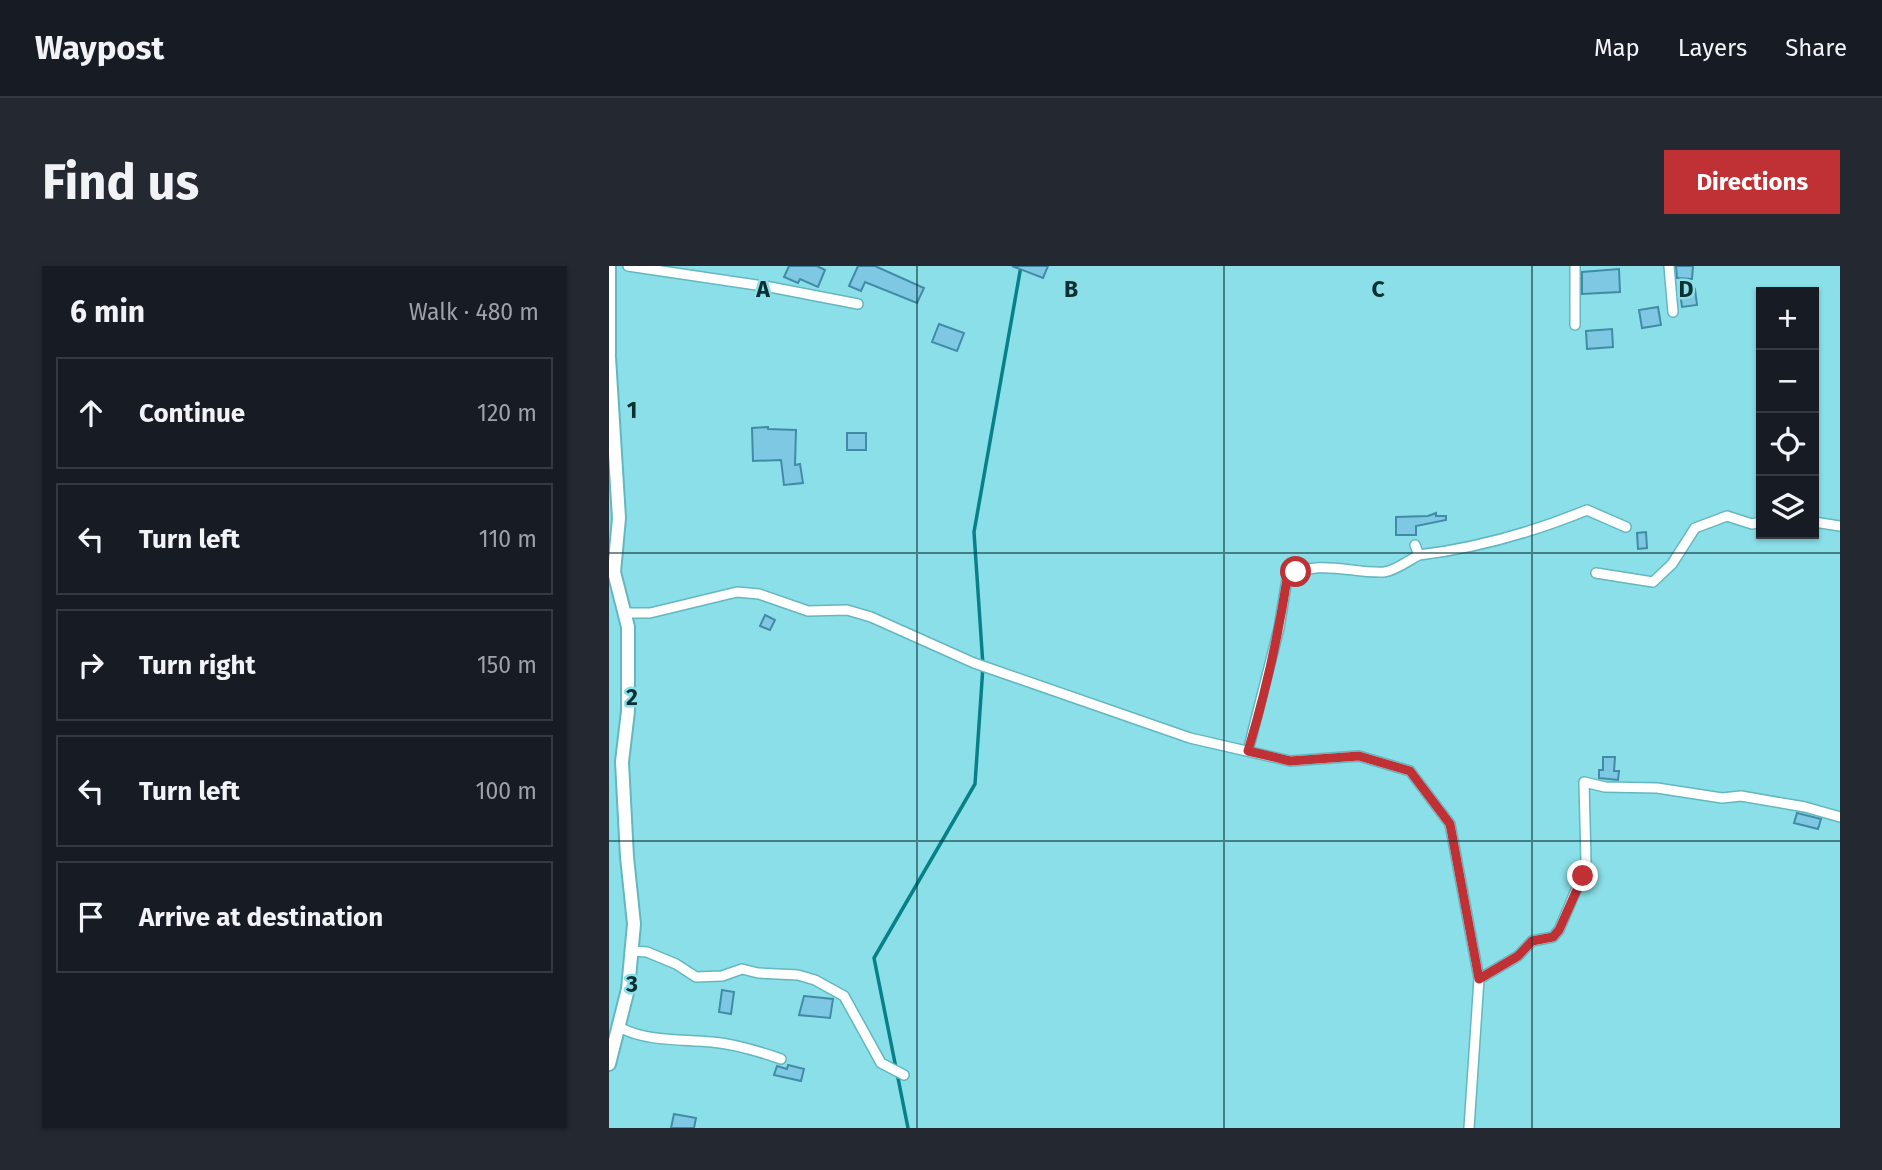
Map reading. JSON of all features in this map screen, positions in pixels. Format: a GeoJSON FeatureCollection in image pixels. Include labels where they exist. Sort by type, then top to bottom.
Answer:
{"type":"FeatureCollection","features":[{"type":"Feature","properties":{"kind":"street"},"geometry":{"type":"LineString","coordinates":[[609,266],[612,442],[619,518],[612,563],[613,588],[625,613],[628,711],[622,762],[627,857],[633,894],[633,951],[628,989],[609,1064]]}},
{"type":"Feature","properties":{"kind":"street"},"geometry":{"type":"LineString","coordinates":[[628,266],[770,287],[858,304]]}},
{"type":"Feature","properties":{"kind":"street"},"geometry":{"type":"LineString","coordinates":[[1574,266],[1575,325]]}},
{"type":"Feature","properties":{"kind":"street"},"geometry":{"type":"LineString","coordinates":[[1669,266],[1673,312]]}},
{"type":"Feature","properties":{"kind":"street"},"geometry":{"type":"LineString","coordinates":[[1248,751],[1258,720],[1279,628],[1287,579],[1296,572],[1335,567],[1386,572],[1419,555],[1449,552],[1503,540],[1587,510],[1626,527]]}},
{"type":"Feature","properties":{"kind":"street"},"geometry":{"type":"LineString","coordinates":[[1596,573],[1653,582],[1672,564],[1695,528],[1727,516],[1756,523]]}},
{"type":"Feature","properties":{"kind":"street"},"geometry":{"type":"LineString","coordinates":[[1819,523],[1840,526]]}},
{"type":"Feature","properties":{"kind":"street"},"geometry":{"type":"LineString","coordinates":[[1415,545],[1419,555]]}},
{"type":"Feature","properties":{"kind":"street"},"geometry":{"type":"LineString","coordinates":[[625,613],[650,613],[737,592],[759,594],[808,611],[847,610],[871,617],[974,663],[1190,738],[1290,761],[1359,756],[1410,771],[1450,824],[1479,979],[1469,1128]]}},
{"type":"Feature","properties":{"kind":"street"},"geometry":{"type":"LineString","coordinates":[[1479,979],[1518,956],[1532,941],[1553,937],[1559,930],[1583,876],[1584,782],[1605,787],[1657,788],[1722,798],[1741,796],[1805,807],[1840,817]]}},
{"type":"Feature","properties":{"kind":"street"},"geometry":{"type":"LineString","coordinates":[[633,951],[647,952],[676,964],[696,977],[722,976],[742,969],[758,973],[798,975],[815,980],[844,996],[881,1063],[904,1075]]}},
{"type":"Feature","properties":{"kind":"street"},"geometry":{"type":"LineString","coordinates":[[617,1030],[621,1028],[636,1034],[675,1040],[721,1043],[781,1059]]}},
{"type":"Feature","properties":{"kind":"building"},"geometry":{"type":"Polygon","coordinates":[[[789,266],[817,266],[825,270],[818,287],[800,279],[798,283],[784,277],[789,266]]]}},
{"type":"Feature","properties":{"kind":"building"},"geometry":{"type":"Polygon","coordinates":[[[858,266],[875,266],[924,288],[917,303],[865,282],[861,291],[849,286],[858,266]]]}},
{"type":"Feature","properties":{"kind":"building"},"geometry":{"type":"Polygon","coordinates":[[[1012,266],[1048,266],[1043,278],[1012,266]]]}},
{"type":"Feature","properties":{"kind":"building"},"geometry":{"type":"Polygon","coordinates":[[[1676,266],[1693,266],[1692,279],[1677,278],[1676,266]]]}},
{"type":"Feature","properties":{"kind":"building"},"geometry":{"type":"Polygon","coordinates":[[[1619,269],[1620,292],[1582,294],[1582,272],[1619,269]]]}},
{"type":"Feature","properties":{"kind":"building"},"geometry":{"type":"Polygon","coordinates":[[[1695,289],[1697,305],[1682,307],[1680,292],[1695,289]]]}},
{"type":"Feature","properties":{"kind":"building"},"geometry":{"type":"Polygon","coordinates":[[[1658,307],[1661,325],[1642,328],[1639,310],[1658,307]]]}},
{"type":"Feature","properties":{"kind":"building"},"geometry":{"type":"Polygon","coordinates":[[[939,324],[964,333],[957,351],[932,342],[939,324]]]}},
{"type":"Feature","properties":{"kind":"building"},"geometry":{"type":"Polygon","coordinates":[[[1612,329],[1613,347],[1587,349],[1586,331],[1612,329]]]}},
{"type":"Feature","properties":{"kind":"building"},"geometry":{"type":"Polygon","coordinates":[[[752,428],[796,430],[795,465],[800,464],[803,483],[784,485],[781,460],[753,461],[752,428]]]}},
{"type":"Feature","properties":{"kind":"building"},"geometry":{"type":"Polygon","coordinates":[[[847,433],[866,433],[866,450],[847,450],[847,433]]]}},
{"type":"Feature","properties":{"kind":"building"},"geometry":{"type":"Polygon","coordinates":[[[1436,513],[1436,516],[1446,516],[1446,520],[1416,526],[1416,535],[1396,535],[1396,517],[1428,516],[1436,513]]]}},
{"type":"Feature","properties":{"kind":"building"},"geometry":{"type":"Polygon","coordinates":[[[1646,532],[1647,548],[1638,549],[1637,533],[1646,532]]]}},
{"type":"Feature","properties":{"kind":"building"},"geometry":{"type":"Polygon","coordinates":[[[765,615],[775,620],[770,630],[760,626],[765,615]]]}},
{"type":"Feature","properties":{"kind":"building"},"geometry":{"type":"Polygon","coordinates":[[[1603,757],[1615,757],[1614,771],[1619,771],[1618,780],[1599,778],[1599,770],[1603,770],[1603,757]]]}},
{"type":"Feature","properties":{"kind":"building"},"geometry":{"type":"Polygon","coordinates":[[[1797,813],[1821,819],[1818,829],[1794,823],[1797,813]]]}},
{"type":"Feature","properties":{"kind":"building"},"geometry":{"type":"Polygon","coordinates":[[[722,990],[734,992],[731,1014],[719,1012],[722,990]]]}},
{"type":"Feature","properties":{"kind":"building"},"geometry":{"type":"Polygon","coordinates":[[[804,996],[833,999],[830,1018],[799,1015],[804,996]]]}},
{"type":"Feature","properties":{"kind":"building"},"geometry":{"type":"Polygon","coordinates":[[[788,1065],[804,1069],[801,1081],[774,1075],[777,1066],[787,1069],[788,1065]]]}},
{"type":"Feature","properties":{"kind":"building"},"geometry":{"type":"Polygon","coordinates":[[[674,1114],[696,1118],[694,1128],[671,1128],[674,1114]]]}},
{"type":"Feature","properties":{"kind":"waterway"},"geometry":{"type":"LineString","coordinates":[[908,1128],[874,958],[975,784],[983,666],[974,532],[1021,266]]}},
{"type":"Feature","properties":{"kind":"route"},"geometry":{"type":"LineString","coordinates":[[1296,572],[1287,579],[1279,628],[1258,720],[1248,751],[1290,761],[1359,756],[1410,771],[1450,824],[1479,979],[1518,956],[1532,941],[1553,937],[1559,930],[1583,876]]}}]}
